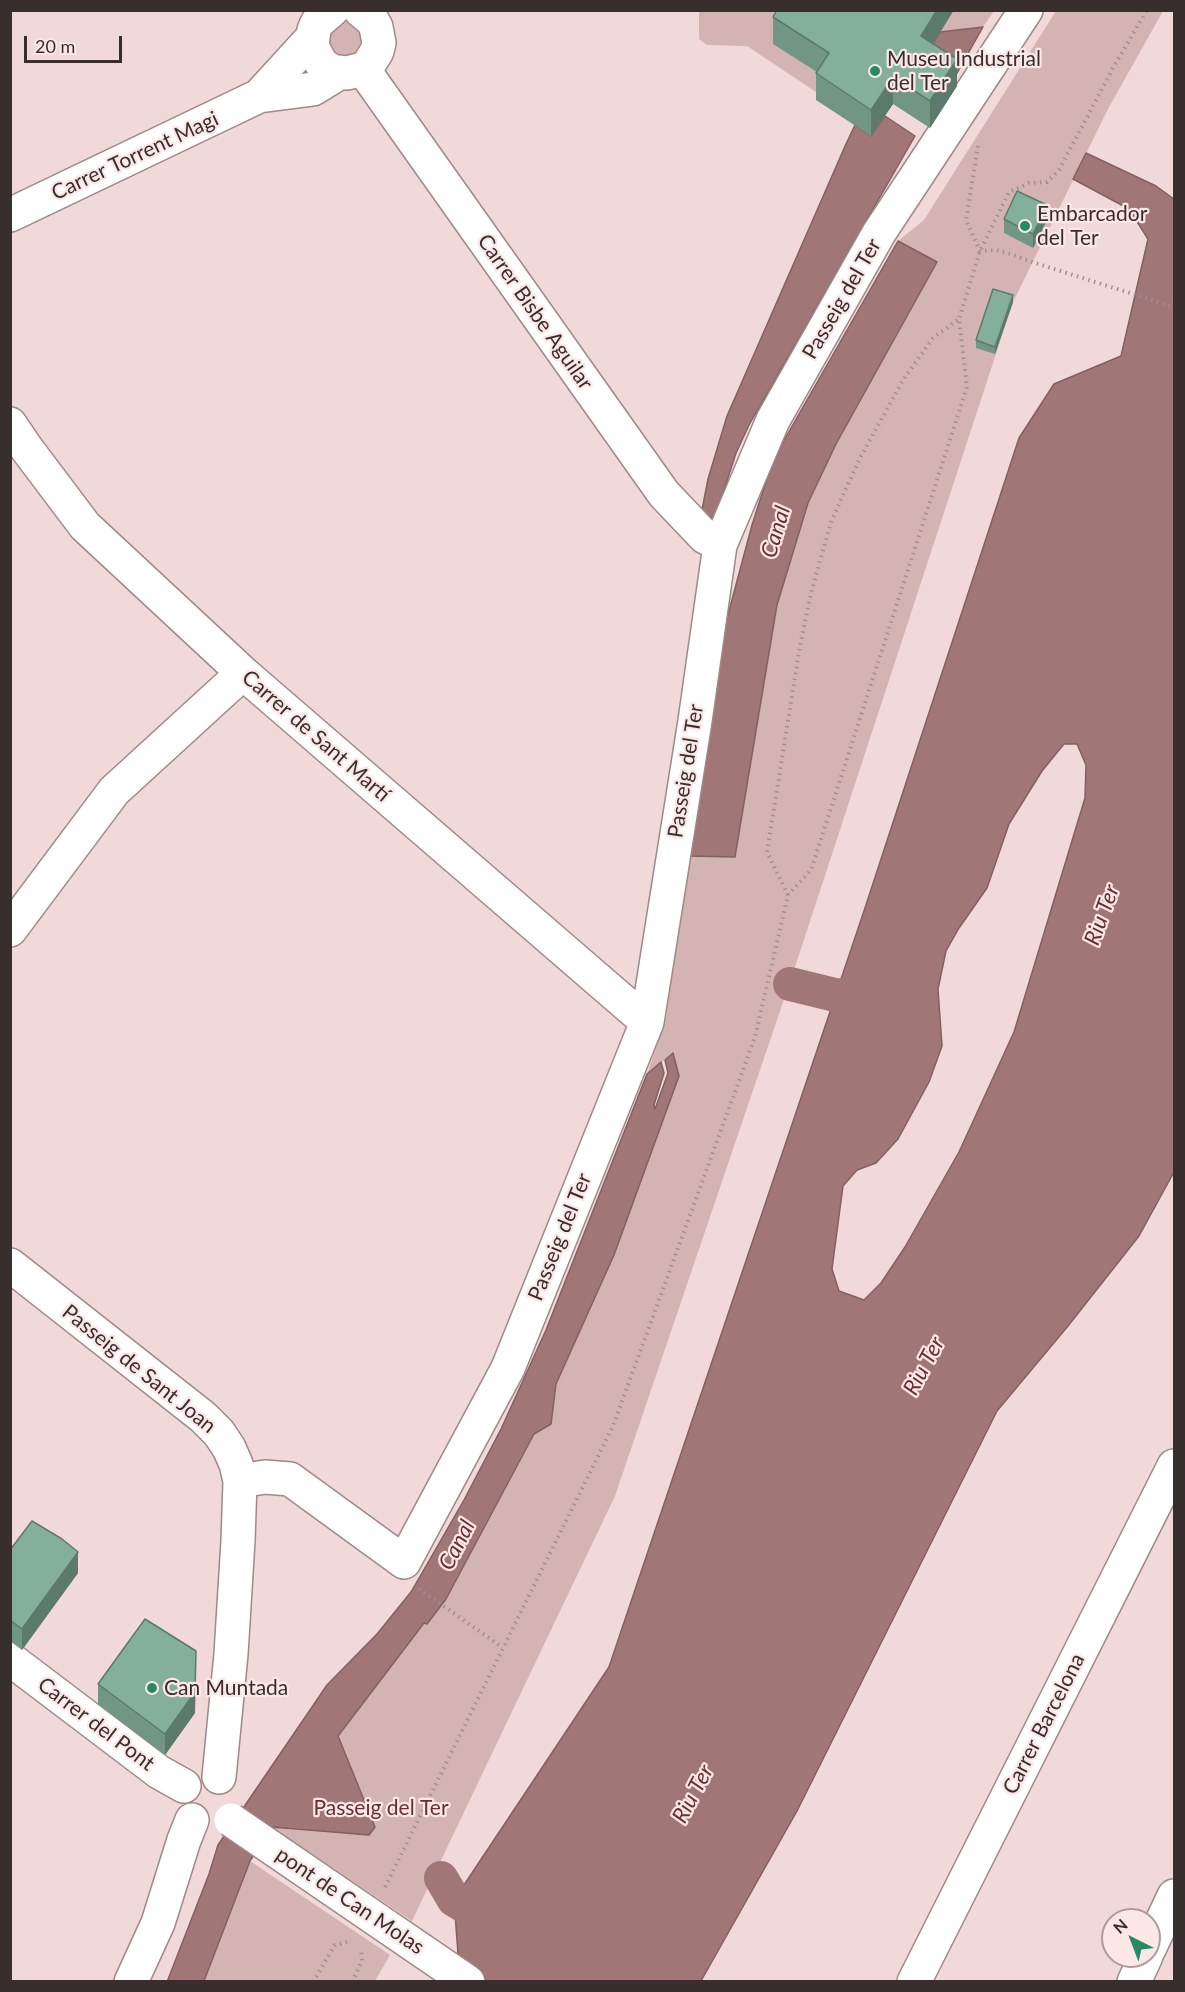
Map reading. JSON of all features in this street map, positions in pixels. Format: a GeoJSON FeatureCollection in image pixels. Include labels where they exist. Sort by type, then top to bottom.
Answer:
{"type":"FeatureCollection","features":[{"type":"Feature","properties":{"kind":"street","name":"Passeig del Ter"},"geometry":{"type":"LineString","coordinates":[[408,1573],[508,1368],[647,1022],[720,545],[773,420],[879,233],[1026,10]]}},
{"type":"Feature","properties":{"kind":"street","name":"Carrer Bisbe Aguilar"},"geometry":{"type":"LineString","coordinates":[[347,17],[312,46],[319,60],[324,66],[351,71],[664,494],[705,537],[720,545]]}},
{"type":"Feature","properties":{"kind":"street"},"geometry":{"type":"LineString","coordinates":[[347,17],[379,43],[369,64],[351,71]]}},
{"type":"Feature","properties":{"kind":"street","name":"Carrer Torrent Magi"},"geometry":{"type":"LineString","coordinates":[[10,215],[259,96],[347,17]]}},
{"type":"Feature","properties":{"kind":"street","name":"Carrer Torrent Magi"},"geometry":{"type":"LineString","coordinates":[[259,96],[313,89],[351,71]]}},
{"type":"Feature","properties":{"kind":"street","name":"Carrer de Sant Martí"},"geometry":{"type":"LineString","coordinates":[[10,424],[85,526],[243,673],[647,1022]]}},
{"type":"Feature","properties":{"kind":"street"},"geometry":{"type":"LineString","coordinates":[[10,930],[114,791],[243,673]]}},
{"type":"Feature","properties":{"kind":"street","name":"Passeig de Sant Joan"},"geometry":{"type":"LineString","coordinates":[[10,1265],[203,1417],[219,1433],[229,1449],[240,1481]]}},
{"type":"Feature","properties":{"kind":"street","name":"Carrer Barcelona"},"geometry":{"type":"LineString","coordinates":[[914,1982],[1174,1466]]}},
{"type":"Feature","properties":{"kind":"street"},"geometry":{"type":"LineString","coordinates":[[219,1777],[231,1654],[240,1481],[264,1477],[290,1479],[408,1573]]}},
{"type":"Feature","properties":{"kind":"street","name":"Carrer del Pont"},"geometry":{"type":"LineString","coordinates":[[10,1659],[159,1772],[184,1786]]}},
{"type":"Feature","properties":{"kind":"street"},"geometry":{"type":"LineString","coordinates":[[206,1773],[219,1777],[228,1786],[231,1795],[228,1817],[210,1824],[192,1820],[182,1806],[181,1795],[184,1786],[191,1778],[199,1774],[206,1773]]}},
{"type":"Feature","properties":{"kind":"street","name":"pont de Can Molas"},"geometry":{"type":"LineString","coordinates":[[228,1817],[468,1982]]}},
{"type":"Feature","properties":{"kind":"street"},"geometry":{"type":"LineString","coordinates":[[131,1982],[158,1923],[192,1820]]}},
{"type":"Feature","properties":{"kind":"street"},"geometry":{"type":"LineString","coordinates":[[1161,1924],[1174,1896]]}},
{"type":"Feature","properties":{"kind":"street"},"geometry":{"type":"LineString","coordinates":[[1134,1982],[1140,1968]]}},
{"type":"Feature","properties":{"kind":"path"},"geometry":{"type":"LineString","coordinates":[[380,1897],[613,1425],[755,1037],[789,895],[811,870],[967,387],[959,319],[980,251],[1009,192],[1029,183],[1047,182],[1059,170],[1113,68],[1147,10]]}},
{"type":"Feature","properties":{"kind":"path"},"geometry":{"type":"LineString","coordinates":[[978,145],[966,220],[980,251]]}},
{"type":"Feature","properties":{"kind":"path"},"geometry":{"type":"LineString","coordinates":[[980,251],[996,250],[1011,254],[1174,307]]}},
{"type":"Feature","properties":{"kind":"path"},"geometry":{"type":"LineString","coordinates":[[789,895],[767,852],[800,646],[811,593],[831,522],[859,460],[903,380],[933,338],[959,319]]}},
{"type":"Feature","properties":{"kind":"path"},"geometry":{"type":"LineString","coordinates":[[408,1573],[439,1603],[502,1647]]}},
{"type":"Feature","properties":{"kind":"path"},"geometry":{"type":"LineString","coordinates":[[313,1982],[335,1945],[359,1939],[362,1961],[352,1982]]}},
{"type":"Feature","properties":{"kind":"green space"},"geometry":{"type":"Polygon","coordinates":[[[699,11],[795,11],[829,80],[819,94],[747,46],[707,45],[699,39],[699,11]]]}},
{"type":"Feature","properties":{"kind":"green space"},"geometry":{"type":"Polygon","coordinates":[[[954,11],[994,11],[983,27],[940,32],[954,11]]]}},
{"type":"Feature","properties":{"kind":"green space","name":"Passeig del Ter"},"geometry":{"type":"Polygon","coordinates":[[[1056,11],[1163,11],[1108,109],[1013,302],[795,967],[615,1496],[412,1921],[272,1827],[425,1622],[427,1624],[446,1599],[534,1434],[551,1424],[556,1384],[614,1255],[679,1076],[673,1053],[647,1074],[666,1019],[688,856],[735,857],[777,605],[808,503],[836,444],[937,262],[898,241],[924,220],[1056,11]]]}},
{"type":"Feature","properties":{"kind":"green space"},"geometry":{"type":"Polygon","coordinates":[[[345,22],[357,27],[362,39],[357,51],[345,56],[333,51],[328,39],[333,27],[345,22]]]}},
{"type":"Feature","properties":{"kind":"green space"},"geometry":{"type":"Polygon","coordinates":[[[250,1861],[390,1955],[375,1981],[204,1982],[250,1861]]]}},
{"type":"Feature","properties":{"kind":"water"},"geometry":{"type":"Polygon","coordinates":[[[983,27],[952,82],[921,63],[940,32],[983,27]]]}},
{"type":"Feature","properties":{"kind":"water"},"geometry":{"type":"Polygon","coordinates":[[[885,116],[915,136],[749,425],[736,453],[715,518],[701,515],[708,479],[727,416],[846,144],[855,125],[871,136],[885,116]]]}},
{"type":"Feature","properties":{"kind":"water","name":"Riu Ter"},"geometry":{"type":"Polygon","coordinates":[[[1086,153],[1156,186],[1174,199],[1174,1172],[1139,1236],[997,1411],[797,1811],[701,1981],[460,1981],[454,1900],[609,1667],[864,911],[1019,438],[1054,384],[1121,356],[1148,239],[1129,209],[1073,179],[1086,153]],[[1064,744],[1042,771],[1009,824],[987,888],[946,951],[938,989],[942,1046],[929,1082],[898,1139],[876,1163],[857,1170],[843,1186],[832,1269],[839,1291],[864,1300],[881,1283],[905,1247],[959,1152],[1014,1032],[1085,798],[1086,765],[1077,744],[1064,744]]]}},
{"type":"Feature","properties":{"kind":"water","name":"Canal"},"geometry":{"type":"Polygon","coordinates":[[[898,241],[937,262],[836,444],[808,503],[777,605],[735,857],[688,856],[707,721],[726,622],[767,478],[779,449],[898,241]]]}},
{"type":"Feature","properties":{"kind":"water","name":"Canal"},"geometry":{"type":"Polygon","coordinates":[[[673,1053],[679,1076],[614,1255],[556,1384],[551,1424],[534,1434],[446,1599],[427,1624],[424,1623],[338,1736],[375,1827],[369,1835],[272,1827],[250,1861],[204,1981],[167,1982],[218,1845],[327,1685],[377,1634],[411,1592],[464,1500],[501,1429],[546,1330],[647,1074],[661,1062],[664,1073],[654,1105],[655,1109],[668,1073],[665,1060],[673,1053]]]}},
{"type":"Feature","properties":{"kind":"building","name":"Museu Industrial del Ter"},"geometry":{"type":"Polygon","coordinates":[[[777,10],[937,10],[921,36],[957,59],[930,101],[893,77],[871,110],[816,73],[829,53],[773,17],[777,10]]]}},
{"type":"Feature","properties":{"kind":"building"},"geometry":{"type":"Polygon","coordinates":[[[1017,191],[1047,205],[1033,234],[1004,219],[1017,191]]]}},
{"type":"Feature","properties":{"kind":"building"},"geometry":{"type":"Polygon","coordinates":[[[993,289],[1013,295],[995,347],[976,340],[993,289]]]}},
{"type":"Feature","properties":{"kind":"building"},"geometry":{"type":"Polygon","coordinates":[[[32,1521],[62,1539],[78,1552],[22,1629],[10,1620],[10,1550],[32,1521]]]}},
{"type":"Feature","properties":{"kind":"building","name":"Can Muntada"},"geometry":{"type":"Polygon","coordinates":[[[145,1619],[196,1651],[195,1692],[165,1734],[98,1684],[145,1619]]]}},
{"type":"Feature","properties":{"kind":"waterway"},"geometry":{"type":"LineString","coordinates":[[790,984],[835,995],[874,996],[881,992]]}},
{"type":"Feature","properties":{"kind":"waterway"},"geometry":{"type":"LineString","coordinates":[[441,1878],[454,1900],[494,1924]]}},
{"type":"Feature","properties":{"kind":"place","name":"Museu Industrial del Ter"},"geometry":{"type":"Point","coordinates":[875,71]}},
{"type":"Feature","properties":{"kind":"place","name":"Embarcador del Ter"},"geometry":{"type":"Point","coordinates":[1025,226]}},
{"type":"Feature","properties":{"kind":"place","name":"Can Muntada"},"geometry":{"type":"Point","coordinates":[152,1688]}}]}
